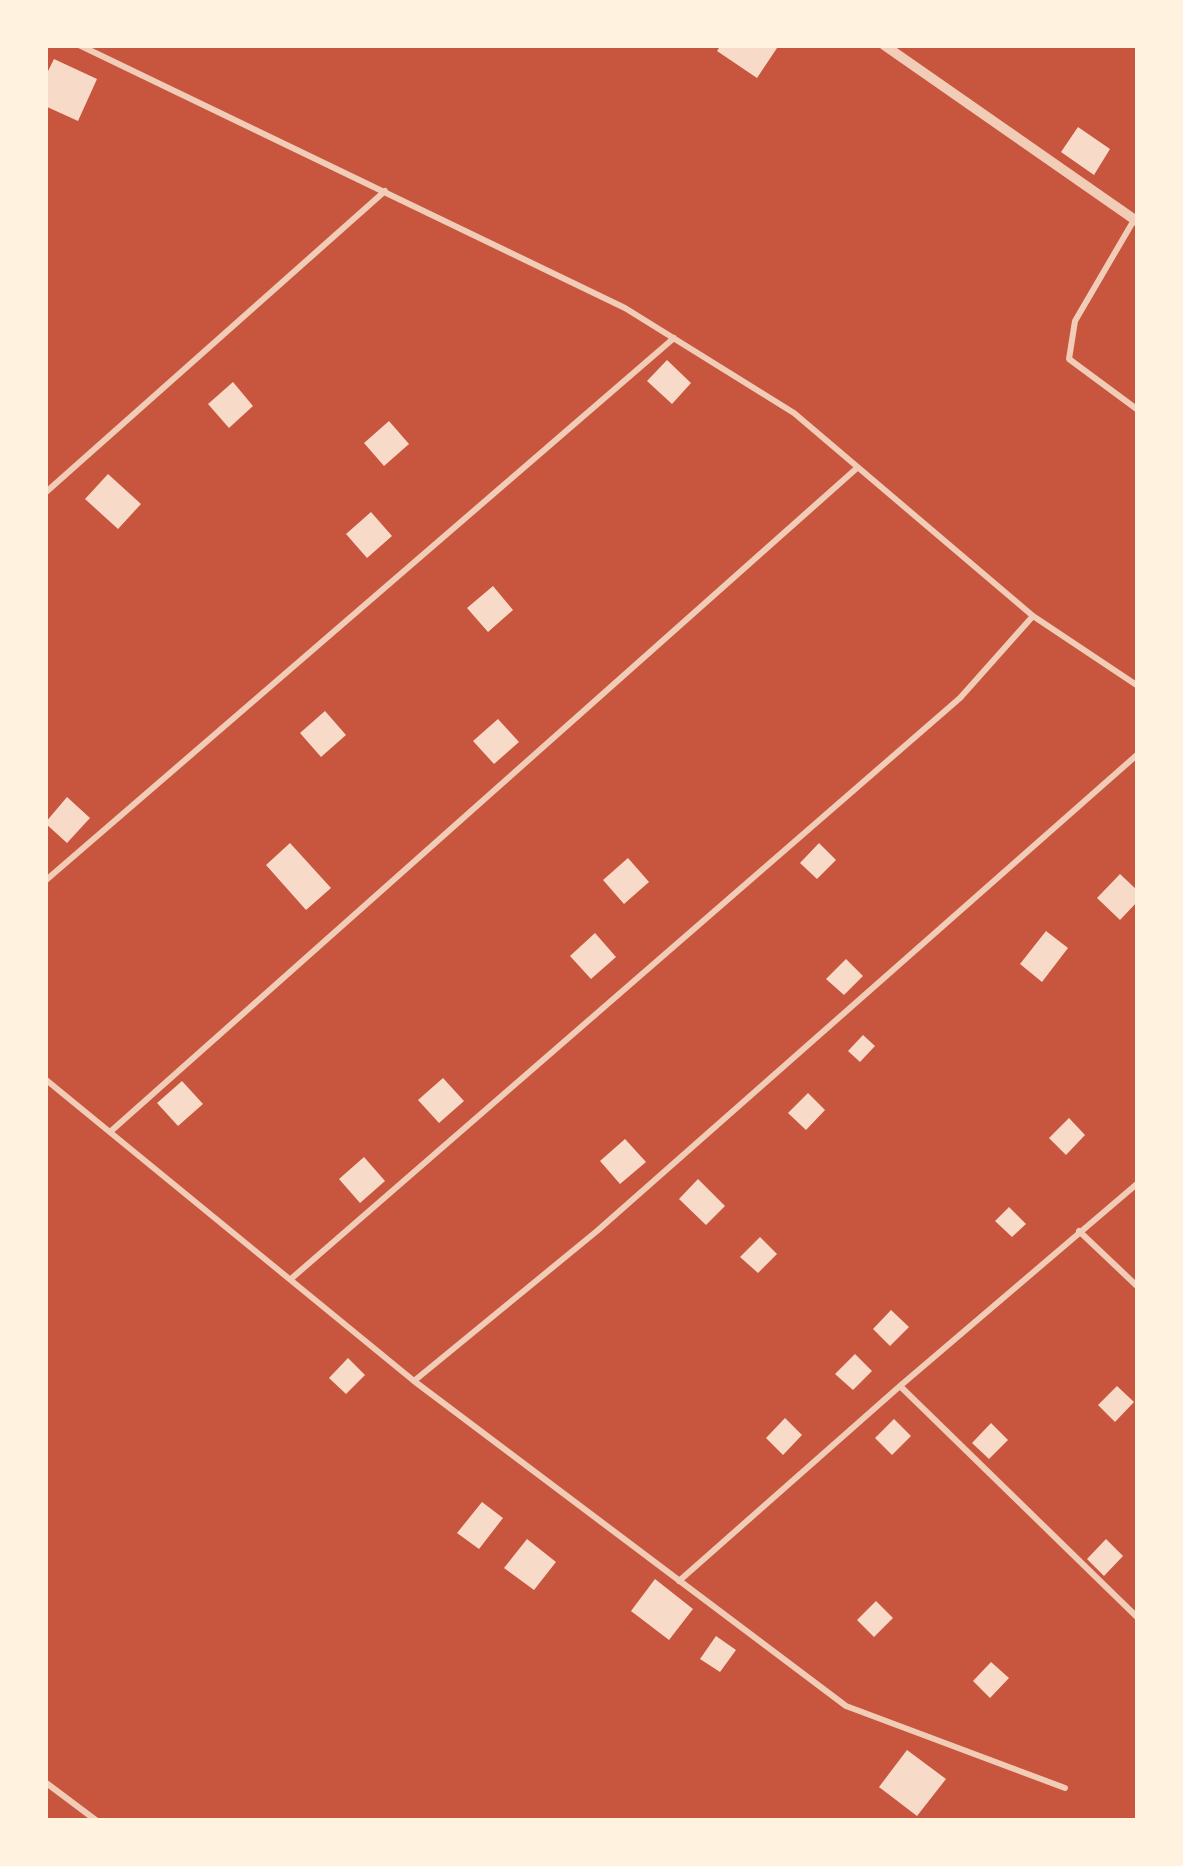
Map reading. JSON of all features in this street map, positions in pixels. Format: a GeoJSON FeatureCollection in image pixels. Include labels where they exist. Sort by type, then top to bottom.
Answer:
{"type":"FeatureCollection","features":[{"type":"Feature","properties":{"kind":"street"},"geometry":{"type":"LineString","coordinates":[[884,45],[1136,221]]}},
{"type":"Feature","properties":{"kind":"lane"},"geometry":{"type":"LineString","coordinates":[[79,45],[626,308],[794,413],[1034,616],[1138,686]]}},
{"type":"Feature","properties":{"kind":"lane"},"geometry":{"type":"LineString","coordinates":[[45,493],[385,191]]}},
{"type":"Feature","properties":{"kind":"lane"},"geometry":{"type":"LineString","coordinates":[[1136,221],[1076,321],[1069,360],[1138,410]]}},
{"type":"Feature","properties":{"kind":"lane"},"geometry":{"type":"LineString","coordinates":[[45,881],[674,338]]}},
{"type":"Feature","properties":{"kind":"lane"},"geometry":{"type":"LineString","coordinates":[[110,1132],[857,468]]}},
{"type":"Feature","properties":{"kind":"lane"},"geometry":{"type":"LineString","coordinates":[[292,1278],[960,698],[1034,616]]}},
{"type":"Feature","properties":{"kind":"lane"},"geometry":{"type":"LineString","coordinates":[[414,1381],[597,1231],[1138,754]]}},
{"type":"Feature","properties":{"kind":"lane"},"geometry":{"type":"LineString","coordinates":[[45,1079],[414,1381],[846,1706],[1065,1788]]}},
{"type":"Feature","properties":{"kind":"lane"},"geometry":{"type":"LineString","coordinates":[[679,1582],[1138,1183]]}},
{"type":"Feature","properties":{"kind":"lane"},"geometry":{"type":"LineString","coordinates":[[1079,1232],[1138,1287]]}},
{"type":"Feature","properties":{"kind":"lane"},"geometry":{"type":"LineString","coordinates":[[900,1386],[1138,1618]]}},
{"type":"Feature","properties":{"kind":"lane"},"geometry":{"type":"LineString","coordinates":[[45,1782],[97,1821]]}},
{"type":"Feature","properties":{"kind":"building"},"geometry":{"type":"Polygon","coordinates":[[[721,45],[779,45],[757,78],[717,51],[721,45]]]}},
{"type":"Feature","properties":{"kind":"building"},"geometry":{"type":"Polygon","coordinates":[[[54,59],[97,79],[78,121],[45,106],[45,77],[54,59]]]}},
{"type":"Feature","properties":{"kind":"building"},"geometry":{"type":"Polygon","coordinates":[[[1078,127],[1110,149],[1094,175],[1061,152],[1078,127]]]}},
{"type":"Feature","properties":{"kind":"building"},"geometry":{"type":"Polygon","coordinates":[[[667,360],[691,383],[672,404],[647,381],[667,360]]]}},
{"type":"Feature","properties":{"kind":"building"},"geometry":{"type":"Polygon","coordinates":[[[233,382],[253,406],[229,428],[208,404],[233,382]]]}},
{"type":"Feature","properties":{"kind":"building"},"geometry":{"type":"Polygon","coordinates":[[[389,421],[409,444],[384,466],[364,443],[389,421]]]}},
{"type":"Feature","properties":{"kind":"building"},"geometry":{"type":"Polygon","coordinates":[[[108,474],[141,504],[118,529],[85,499],[108,474]]]}},
{"type":"Feature","properties":{"kind":"building"},"geometry":{"type":"Polygon","coordinates":[[[371,512],[392,536],[367,558],[346,534],[371,512]]]}},
{"type":"Feature","properties":{"kind":"building"},"geometry":{"type":"Polygon","coordinates":[[[493,586],[513,610],[488,632],[467,608],[493,586]]]}},
{"type":"Feature","properties":{"kind":"building"},"geometry":{"type":"Polygon","coordinates":[[[325,711],[346,735],[321,757],[300,733],[325,711]]]}},
{"type":"Feature","properties":{"kind":"building"},"geometry":{"type":"Polygon","coordinates":[[[498,719],[519,742],[494,764],[473,741],[498,719]]]}},
{"type":"Feature","properties":{"kind":"building"},"geometry":{"type":"Polygon","coordinates":[[[67,797],[90,818],[67,843],[45,823],[67,797]]]}},
{"type":"Feature","properties":{"kind":"building"},"geometry":{"type":"Polygon","coordinates":[[[290,843],[331,888],[306,910],[266,865],[290,843]]]}},
{"type":"Feature","properties":{"kind":"building"},"geometry":{"type":"Polygon","coordinates":[[[819,843],[836,860],[817,879],[800,863],[819,843]]]}},
{"type":"Feature","properties":{"kind":"building"},"geometry":{"type":"Polygon","coordinates":[[[628,858],[649,882],[624,904],[603,880],[628,858]]]}},
{"type":"Feature","properties":{"kind":"building"},"geometry":{"type":"Polygon","coordinates":[[[1120,874],[1138,891],[1138,901],[1120,920],[1097,898],[1120,874]]]}},
{"type":"Feature","properties":{"kind":"building"},"geometry":{"type":"Polygon","coordinates":[[[1046,931],[1068,948],[1042,982],[1020,964],[1046,931]]]}},
{"type":"Feature","properties":{"kind":"building"},"geometry":{"type":"Polygon","coordinates":[[[595,933],[616,957],[591,979],[570,956],[595,933]]]}},
{"type":"Feature","properties":{"kind":"building"},"geometry":{"type":"Polygon","coordinates":[[[846,959],[863,976],[844,995],[826,979],[846,959]]]}},
{"type":"Feature","properties":{"kind":"building"},"geometry":{"type":"Polygon","coordinates":[[[863,1035],[875,1046],[860,1062],[848,1051],[863,1035]]]}},
{"type":"Feature","properties":{"kind":"building"},"geometry":{"type":"Polygon","coordinates":[[[443,1078],[464,1101],[439,1123],[418,1100],[443,1078]]]}},
{"type":"Feature","properties":{"kind":"building"},"geometry":{"type":"Polygon","coordinates":[[[182,1081],[203,1104],[178,1126],[157,1103],[182,1081]]]}},
{"type":"Feature","properties":{"kind":"building"},"geometry":{"type":"Polygon","coordinates":[[[808,1093],[825,1110],[806,1130],[788,1113],[808,1093]]]}},
{"type":"Feature","properties":{"kind":"building"},"geometry":{"type":"Polygon","coordinates":[[[1069,1118],[1085,1135],[1066,1155],[1049,1138],[1069,1118]]]}},
{"type":"Feature","properties":{"kind":"building"},"geometry":{"type":"Polygon","coordinates":[[[625,1139],[646,1162],[620,1184],[600,1161],[625,1139]]]}},
{"type":"Feature","properties":{"kind":"building"},"geometry":{"type":"Polygon","coordinates":[[[364,1157],[385,1181],[360,1203],[339,1179],[364,1157]]]}},
{"type":"Feature","properties":{"kind":"building"},"geometry":{"type":"Polygon","coordinates":[[[698,1179],[725,1206],[706,1225],[679,1199],[698,1179]]]}},
{"type":"Feature","properties":{"kind":"building"},"geometry":{"type":"Polygon","coordinates":[[[1009,1207],[1026,1224],[1012,1237],[995,1221],[1009,1207]]]}},
{"type":"Feature","properties":{"kind":"building"},"geometry":{"type":"Polygon","coordinates":[[[760,1237],[777,1254],[758,1273],[740,1257],[760,1237]]]}},
{"type":"Feature","properties":{"kind":"building"},"geometry":{"type":"Polygon","coordinates":[[[891,1310],[909,1327],[890,1346],[873,1329],[891,1310]]]}},
{"type":"Feature","properties":{"kind":"building"},"geometry":{"type":"Polygon","coordinates":[[[855,1354],[872,1371],[853,1390],[835,1374],[855,1354]]]}},
{"type":"Feature","properties":{"kind":"building"},"geometry":{"type":"Polygon","coordinates":[[[348,1358],[365,1375],[346,1394],[329,1378],[348,1358]]]}},
{"type":"Feature","properties":{"kind":"building"},"geometry":{"type":"Polygon","coordinates":[[[1117,1386],[1134,1402],[1115,1422],[1098,1405],[1117,1386]]]}},
{"type":"Feature","properties":{"kind":"building"},"geometry":{"type":"Polygon","coordinates":[[[785,1418],[802,1435],[783,1455],[766,1438],[785,1418]]]}},
{"type":"Feature","properties":{"kind":"building"},"geometry":{"type":"Polygon","coordinates":[[[894,1419],[911,1436],[892,1455],[875,1438],[894,1419]]]}},
{"type":"Feature","properties":{"kind":"building"},"geometry":{"type":"Polygon","coordinates":[[[991,1423],[1008,1440],[989,1459],[972,1443],[991,1423]]]}},
{"type":"Feature","properties":{"kind":"building"},"geometry":{"type":"Polygon","coordinates":[[[482,1502],[503,1518],[479,1549],[457,1533],[482,1502]]]}},
{"type":"Feature","properties":{"kind":"building"},"geometry":{"type":"Polygon","coordinates":[[[527,1539],[556,1562],[534,1590],[504,1568],[527,1539]]]}},
{"type":"Feature","properties":{"kind":"building"},"geometry":{"type":"Polygon","coordinates":[[[1106,1539],[1123,1556],[1104,1576],[1087,1559],[1106,1539]]]}},
{"type":"Feature","properties":{"kind":"building"},"geometry":{"type":"Polygon","coordinates":[[[655,1579],[693,1609],[669,1640],[631,1611],[655,1579]]]}},
{"type":"Feature","properties":{"kind":"building"},"geometry":{"type":"Polygon","coordinates":[[[876,1601],[893,1618],[874,1637],[857,1620],[876,1601]]]}},
{"type":"Feature","properties":{"kind":"building"},"geometry":{"type":"Polygon","coordinates":[[[716,1636],[736,1650],[720,1672],[700,1659],[716,1636]]]}},
{"type":"Feature","properties":{"kind":"building"},"geometry":{"type":"Polygon","coordinates":[[[991,1662],[1009,1678],[990,1698],[973,1681],[991,1662]]]}},
{"type":"Feature","properties":{"kind":"building"},"geometry":{"type":"Polygon","coordinates":[[[907,1750],[946,1779],[917,1816],[879,1787],[907,1750]]]}}]}
